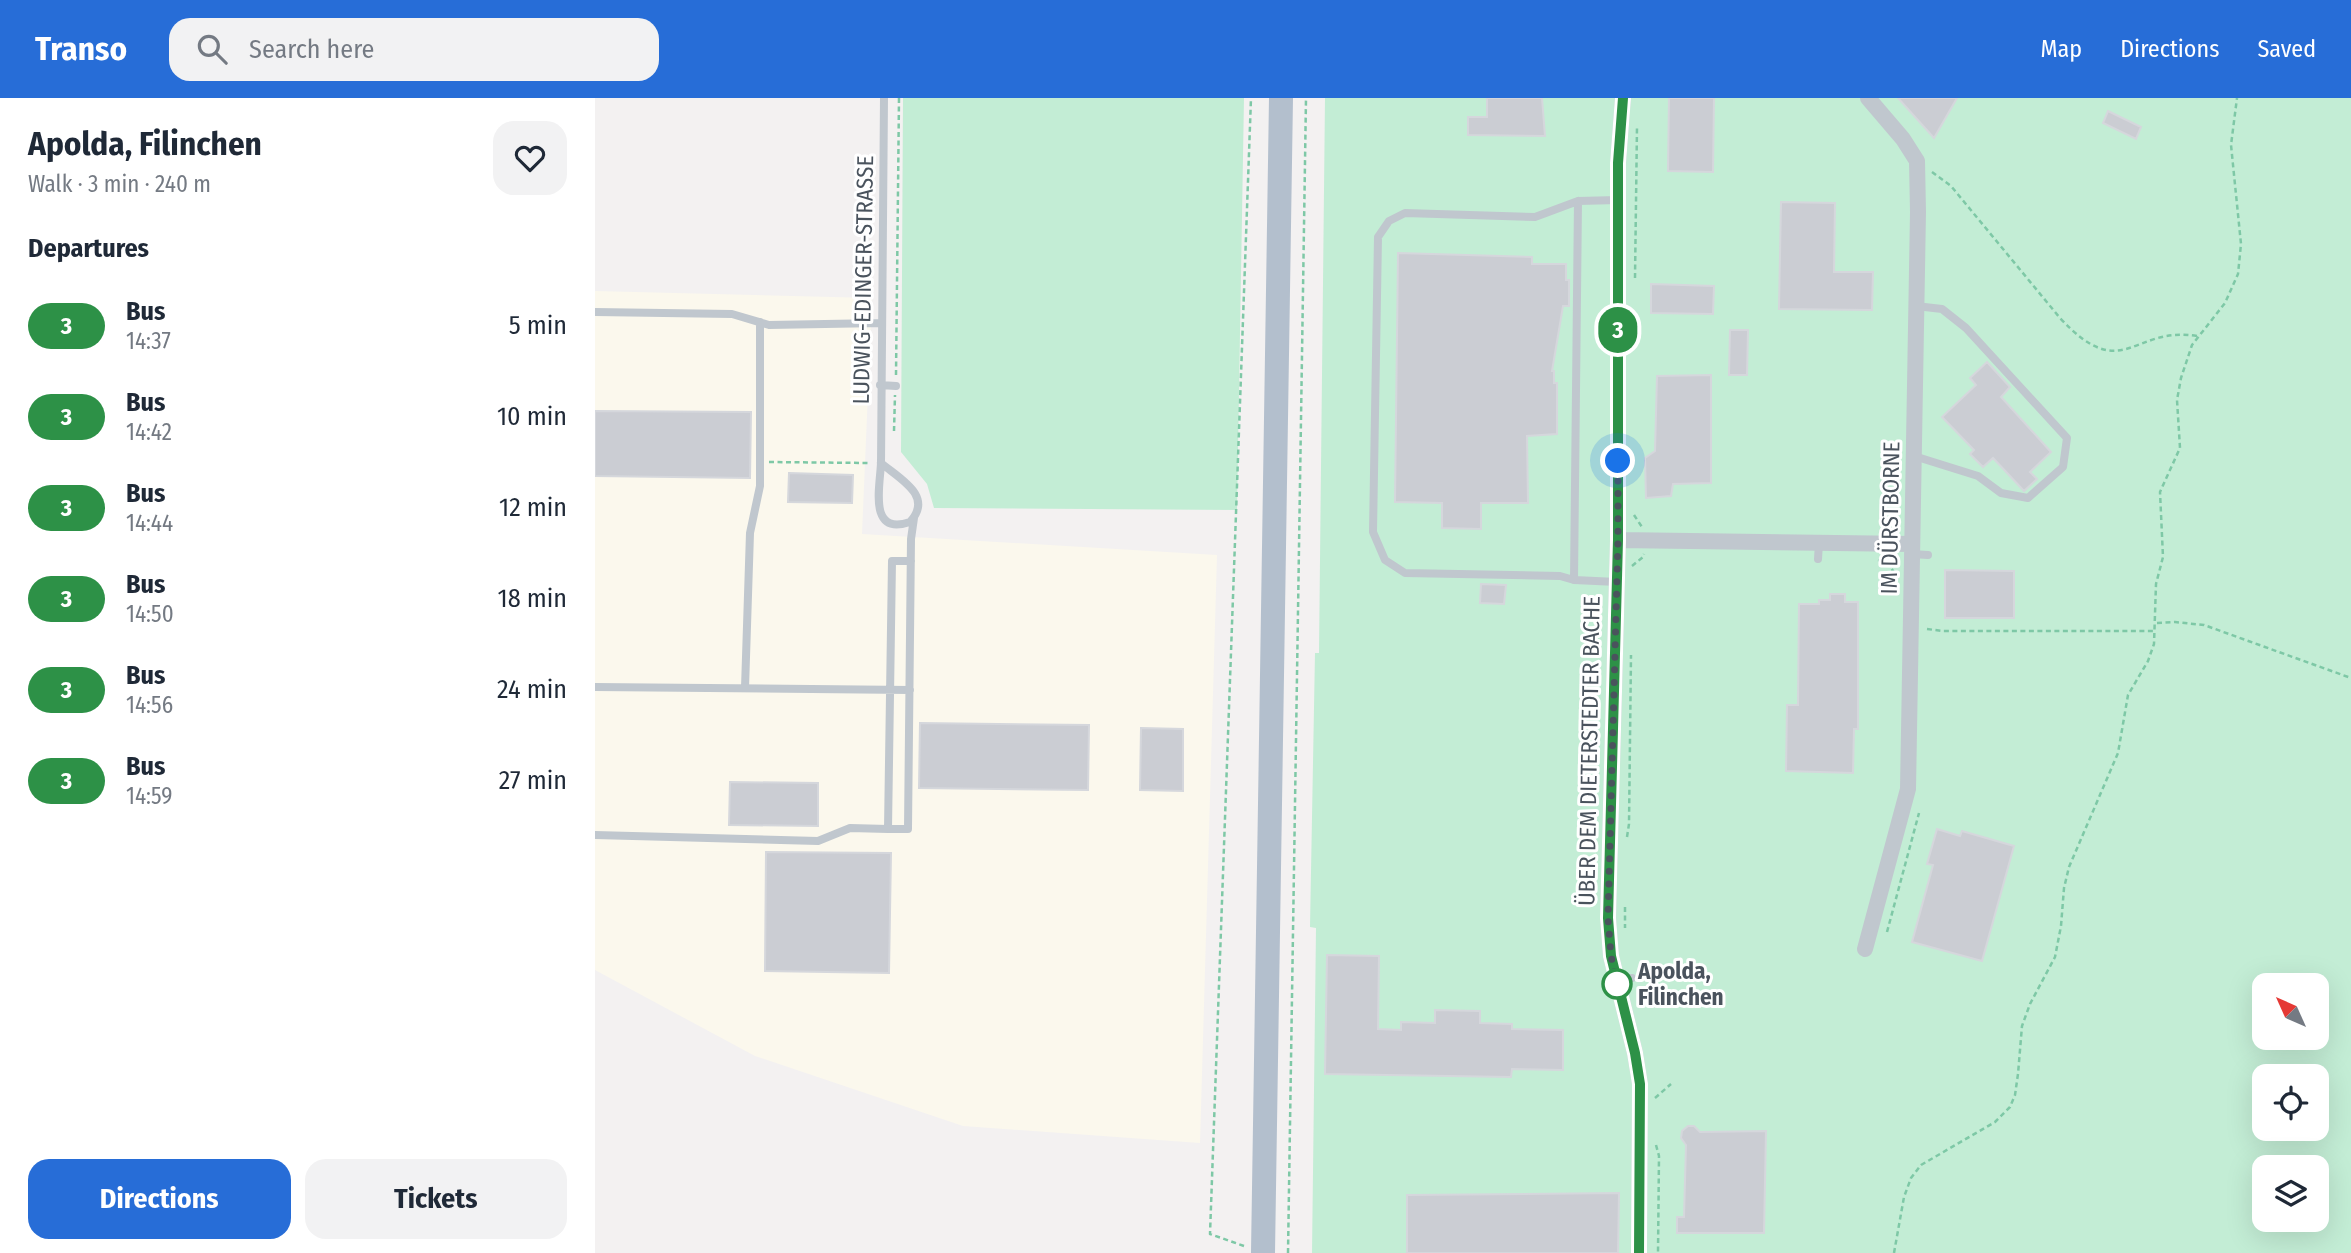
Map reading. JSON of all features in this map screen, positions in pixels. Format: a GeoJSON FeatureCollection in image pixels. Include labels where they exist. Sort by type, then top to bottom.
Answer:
{"type":"FeatureCollection","features":[{"type":"Feature","properties":{"kind":"main road"},"geometry":{"type":"LineString","coordinates":[[1263,1252],[1281,98]]}},
{"type":"Feature","properties":{"kind":"street","name":"ÜBER DEM DIETERSTEDTER BACHE"},"geometry":{"type":"LineString","coordinates":[[1623,98],[1618,163],[1618,540],[1608,918],[1611,956],[1624,980],[1640,1084],[1639,1253]]}},
{"type":"Feature","properties":{"kind":"street"},"geometry":{"type":"LineString","coordinates":[[1875,101],[1917,161]]}},
{"type":"Feature","properties":{"kind":"street","name":"IM DÜRSTBORNE"},"geometry":{"type":"LineString","coordinates":[[1865,949],[1908,789],[1917,161]]}},
{"type":"Feature","properties":{"kind":"street"},"geometry":{"type":"LineString","coordinates":[[1618,540],[1819,551],[1911,549]]}},
{"type":"Feature","properties":{"kind":"lane","name":"LUDWIG-EDINGER-STRASSE"},"geometry":{"type":"LineString","coordinates":[[884,98],[879,509],[886,522],[894,525],[910,522],[914,517]]}},
{"type":"Feature","properties":{"kind":"lane"},"geometry":{"type":"LineString","coordinates":[[1617,582],[1574,580],[1560,576],[1405,573],[1385,560],[1373,532],[1378,237],[1389,221],[1405,213],[1535,217],[1578,201],[1618,200]]}},
{"type":"Feature","properties":{"kind":"lane"},"geometry":{"type":"LineString","coordinates":[[1574,580],[1578,201]]}},
{"type":"Feature","properties":{"kind":"lane"},"geometry":{"type":"LineString","coordinates":[[1914,456],[1978,475],[2001,493],[2028,498],[2063,467],[2067,438],[1966,328],[1943,309],[1916,306]]}},
{"type":"Feature","properties":{"kind":"lane"},"geometry":{"type":"LineString","coordinates":[[595,312],[732,314],[769,325],[881,323]]}},
{"type":"Feature","properties":{"kind":"lane"},"geometry":{"type":"LineString","coordinates":[[745,688],[750,533],[760,486],[760,322]]}},
{"type":"Feature","properties":{"kind":"lane"},"geometry":{"type":"LineString","coordinates":[[880,385],[896,386]]}},
{"type":"Feature","properties":{"kind":"lane"},"geometry":{"type":"LineString","coordinates":[[595,835],[818,841],[850,828],[908,829],[911,561],[914,517],[920,504],[909,487],[881,463]]}},
{"type":"Feature","properties":{"kind":"lane"},"geometry":{"type":"LineString","coordinates":[[1911,549],[1928,555]]}},
{"type":"Feature","properties":{"kind":"lane"},"geometry":{"type":"LineString","coordinates":[[888,829],[892,561],[911,561]]}},
{"type":"Feature","properties":{"kind":"lane"},"geometry":{"type":"LineString","coordinates":[[595,687],[910,690]]}},
{"type":"Feature","properties":{"kind":"path"},"geometry":{"type":"LineString","coordinates":[[894,436],[899,98]]}},
{"type":"Feature","properties":{"kind":"path"},"geometry":{"type":"LineString","coordinates":[[1251,98],[1210,1234],[1263,1252]]}},
{"type":"Feature","properties":{"kind":"path"},"geometry":{"type":"LineString","coordinates":[[1289,1253],[1306,98]]}},
{"type":"Feature","properties":{"kind":"path"},"geometry":{"type":"LineString","coordinates":[[1894,1253],[1904,1197],[1911,1178],[1921,1165],[1995,1122],[2010,1107],[2018,1074],[2022,1026],[2030,1004],[2055,957],[2069,867],[2118,753],[2128,695],[2148,662],[2154,644],[2156,584],[2163,557],[2160,492],[2179,448],[2177,400],[2181,378],[2192,345],[2225,303],[2238,274],[2241,244],[2231,145],[2237,98]]}},
{"type":"Feature","properties":{"kind":"path"},"geometry":{"type":"LineString","coordinates":[[1634,289],[1637,127]]}},
{"type":"Feature","properties":{"kind":"path"},"geometry":{"type":"LineString","coordinates":[[1917,161],[1951,186],[2060,318],[2080,338],[2094,347],[2109,351],[2126,350],[2169,335],[2181,333],[2197,336]]}},
{"type":"Feature","properties":{"kind":"path"},"geometry":{"type":"LineString","coordinates":[[760,462],[881,463]]}},
{"type":"Feature","properties":{"kind":"path"},"geometry":{"type":"LineString","coordinates":[[1630,568],[1643,557],[1645,540],[1645,532],[1631,504]]}},
{"type":"Feature","properties":{"kind":"path"},"geometry":{"type":"LineString","coordinates":[[1878,560],[1891,566],[1896,577],[1911,577]]}},
{"type":"Feature","properties":{"kind":"path"},"geometry":{"type":"LineString","coordinates":[[2156,623],[2204,625],[2351,678]]}},
{"type":"Feature","properties":{"kind":"path"},"geometry":{"type":"LineString","coordinates":[[1912,628],[1943,631],[2154,631]]}},
{"type":"Feature","properties":{"kind":"path"},"geometry":{"type":"LineString","coordinates":[[1626,842],[1629,824],[1632,660],[1628,648]]}},
{"type":"Feature","properties":{"kind":"path"},"geometry":{"type":"LineString","coordinates":[[1625,905],[1626,937]]}},
{"type":"Feature","properties":{"kind":"path"},"geometry":{"type":"LineString","coordinates":[[1655,1098],[1671,1084]]}},
{"type":"Feature","properties":{"kind":"path"},"geometry":{"type":"LineString","coordinates":[[1655,1087],[1655,1107]]}},
{"type":"Feature","properties":{"kind":"path"},"geometry":{"type":"LineString","coordinates":[[1655,1144],[1659,1156],[1658,1253]]}},
{"type":"Feature","properties":{"kind":"shaded area"},"geometry":{"type":"Polygon","coordinates":[[[595,291],[872,298],[862,534],[1217,555],[1200,1143],[963,1126],[755,1056],[595,970],[595,291]]]}},
{"type":"Feature","properties":{"kind":"green space"},"geometry":{"type":"Polygon","coordinates":[[[903,98],[1244,98],[1237,510],[934,508],[927,484],[901,452],[903,98]]]}},
{"type":"Feature","properties":{"kind":"green space"},"geometry":{"type":"Polygon","coordinates":[[[1325,98],[2351,98],[2351,1253],[1312,1253],[1316,928],[1310,927],[1315,653],[1319,653],[1325,98]]]}},
{"type":"Feature","properties":{"kind":"building"},"geometry":{"type":"Polygon","coordinates":[[[1487,98],[1542,98],[1545,136],[1468,135],[1468,117],[1487,117],[1487,98]]]}},
{"type":"Feature","properties":{"kind":"building"},"geometry":{"type":"Polygon","coordinates":[[[1669,98],[1714,98],[1713,172],[1668,171],[1669,98]]]}},
{"type":"Feature","properties":{"kind":"building"},"geometry":{"type":"Polygon","coordinates":[[[1898,98],[1957,98],[1934,138],[1898,98]]]}},
{"type":"Feature","properties":{"kind":"building"},"geometry":{"type":"Polygon","coordinates":[[[2108,111],[2141,127],[2136,139],[2103,123],[2108,111]]]}},
{"type":"Feature","properties":{"kind":"building"},"geometry":{"type":"Polygon","coordinates":[[[1781,202],[1835,203],[1834,272],[1873,272],[1872,310],[1779,309],[1781,202]]]}},
{"type":"Feature","properties":{"kind":"building"},"geometry":{"type":"Polygon","coordinates":[[[1398,253],[1532,257],[1532,264],[1566,264],[1569,306],[1563,306],[1552,371],[1554,383],[1557,383],[1557,434],[1527,436],[1528,503],[1481,503],[1481,529],[1442,528],[1442,503],[1395,502],[1398,253]]]}},
{"type":"Feature","properties":{"kind":"building"},"geometry":{"type":"Polygon","coordinates":[[[1651,284],[1714,286],[1713,314],[1651,313],[1651,284]]]}},
{"type":"Feature","properties":{"kind":"building"},"geometry":{"type":"Polygon","coordinates":[[[1730,330],[1748,330],[1747,375],[1729,375],[1730,330]]]}},
{"type":"Feature","properties":{"kind":"building"},"geometry":{"type":"Polygon","coordinates":[[[1987,362],[2010,387],[2001,397],[2051,452],[2030,472],[2037,479],[2024,491],[1993,458],[1983,467],[1970,454],[1974,450],[1942,417],[1976,385],[1970,378],[1987,362]]]}},
{"type":"Feature","properties":{"kind":"building"},"geometry":{"type":"Polygon","coordinates":[[[1711,375],[1711,483],[1673,484],[1671,496],[1646,498],[1645,458],[1655,451],[1657,376],[1711,375]]]}},
{"type":"Feature","properties":{"kind":"building"},"geometry":{"type":"Polygon","coordinates":[[[595,411],[751,412],[750,478],[595,476],[595,411]]]}},
{"type":"Feature","properties":{"kind":"building"},"geometry":{"type":"Polygon","coordinates":[[[789,473],[853,475],[852,503],[788,502],[789,473]]]}},
{"type":"Feature","properties":{"kind":"building"},"geometry":{"type":"Polygon","coordinates":[[[1945,570],[2014,571],[2014,618],[1945,618],[1945,570]]]}},
{"type":"Feature","properties":{"kind":"building"},"geometry":{"type":"Polygon","coordinates":[[[1481,584],[1506,585],[1504,604],[1480,603],[1481,584]]]}},
{"type":"Feature","properties":{"kind":"building"},"geometry":{"type":"Polygon","coordinates":[[[1830,594],[1845,594],[1845,602],[1858,602],[1858,729],[1854,729],[1853,773],[1786,771],[1787,705],[1798,705],[1799,604],[1819,604],[1819,600],[1830,600],[1830,594]]]}},
{"type":"Feature","properties":{"kind":"building"},"geometry":{"type":"Polygon","coordinates":[[[920,723],[1089,725],[1088,790],[919,788],[920,723]]]}},
{"type":"Feature","properties":{"kind":"building"},"geometry":{"type":"Polygon","coordinates":[[[1141,728],[1183,729],[1183,791],[1140,790],[1141,728]]]}},
{"type":"Feature","properties":{"kind":"building"},"geometry":{"type":"Polygon","coordinates":[[[730,782],[818,783],[818,826],[729,825],[730,782]]]}},
{"type":"Feature","properties":{"kind":"building"},"geometry":{"type":"Polygon","coordinates":[[[1937,829],[1960,836],[1962,831],[2014,846],[1982,961],[1912,942],[1933,865],[1927,864],[1937,829]]]}},
{"type":"Feature","properties":{"kind":"building"},"geometry":{"type":"Polygon","coordinates":[[[766,852],[891,853],[889,973],[765,971],[766,852]]]}},
{"type":"Feature","properties":{"kind":"building"},"geometry":{"type":"Polygon","coordinates":[[[1327,955],[1379,956],[1378,1029],[1401,1030],[1401,1022],[1435,1023],[1435,1010],[1480,1011],[1480,1023],[1512,1024],[1512,1029],[1563,1030],[1563,1070],[1512,1069],[1511,1077],[1325,1074],[1327,955]]]}},
{"type":"Feature","properties":{"kind":"building"},"geometry":{"type":"Polygon","coordinates":[[[1688,1126],[1694,1126],[1700,1132],[1766,1131],[1764,1233],[1677,1233],[1677,1217],[1684,1217],[1686,1145],[1681,1138],[1682,1131],[1688,1126]]]}},
{"type":"Feature","properties":{"kind":"building"},"geometry":{"type":"Polygon","coordinates":[[[1619,1193],[1618,1253],[1407,1253],[1407,1195],[1619,1193]]]}},
{"type":"Feature","properties":{"kind":"bus line","name":"3"},"geometry":{"type":"LineString","coordinates":[[1623,98],[1618,163],[1618,540],[1608,918],[1616,982],[1635,1053],[1640,1084],[1639,1253]]}},
{"type":"Feature","properties":{"kind":"place","name":"Apolda, Filinchen"},"geometry":{"type":"Point","coordinates":[1617,984]}},
{"type":"Feature","properties":{"kind":"route"},"geometry":{"type":"LineString","coordinates":[[1617,984],[1611,956],[1608,918],[1618,461]]}}]}
